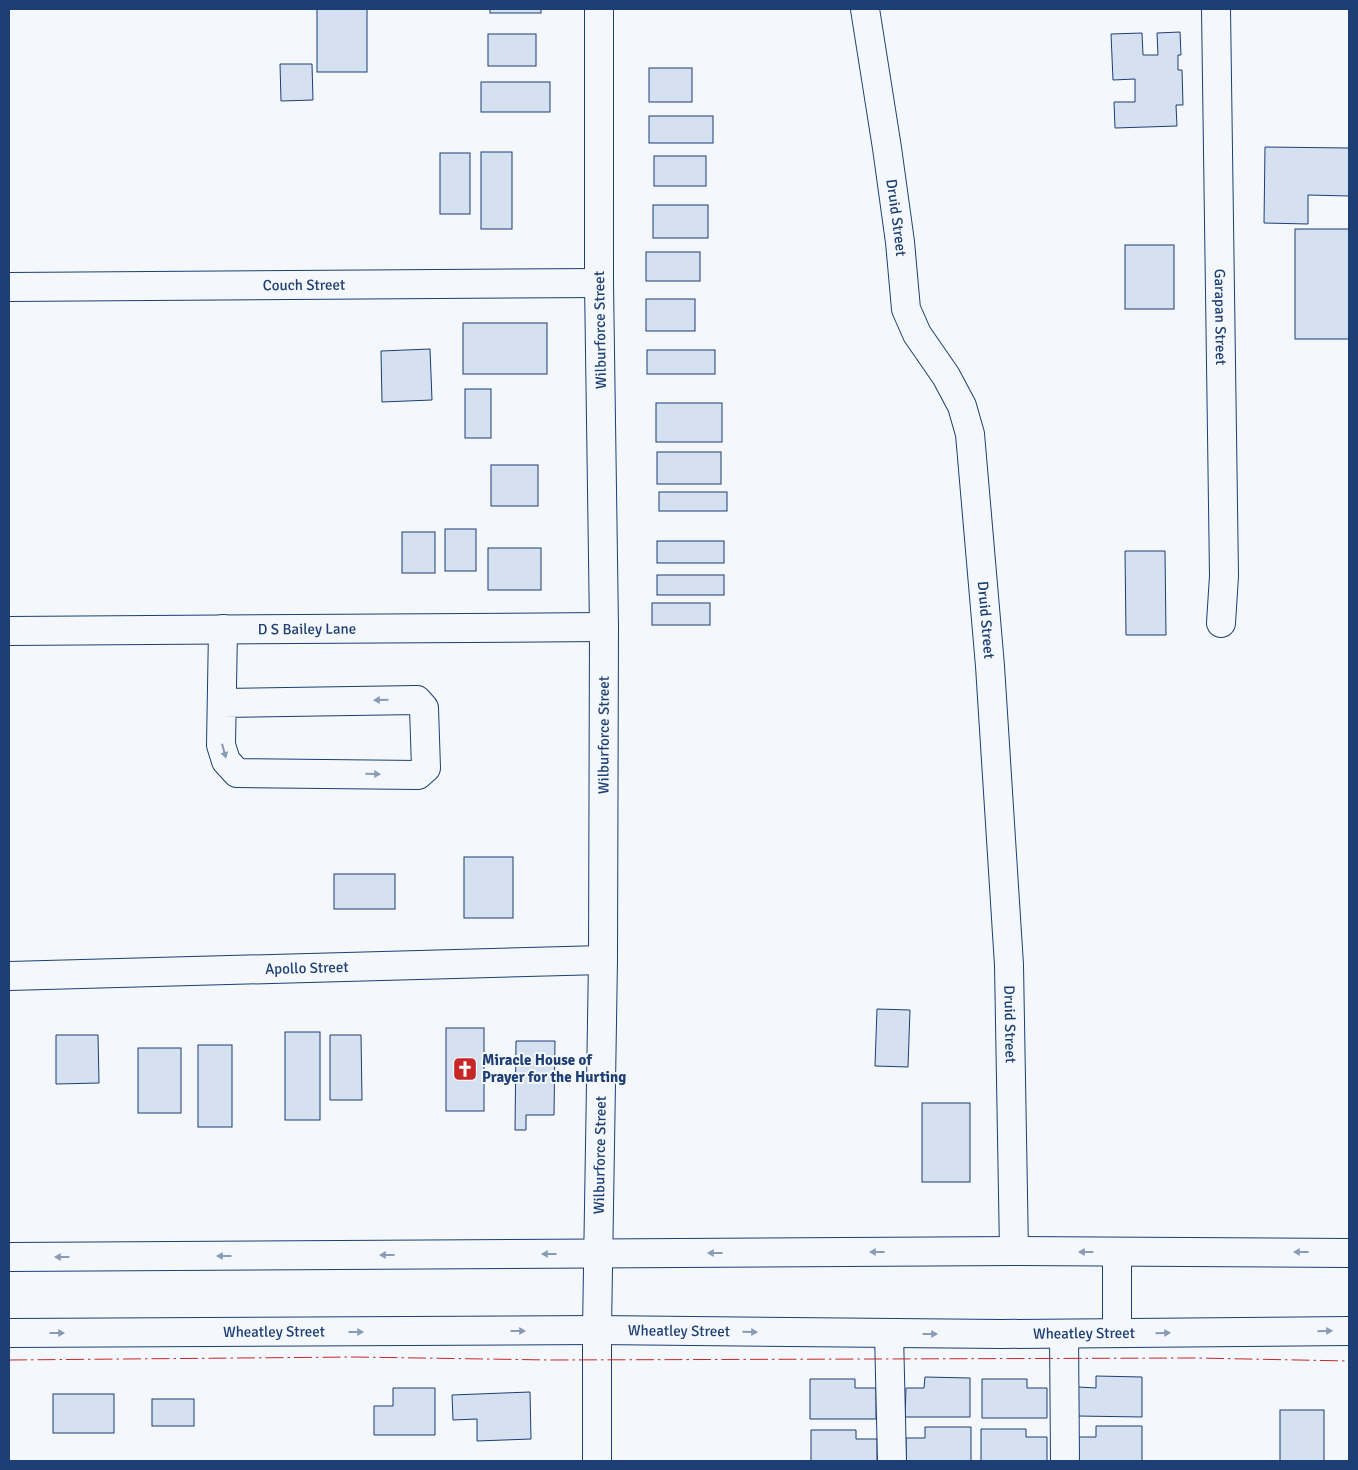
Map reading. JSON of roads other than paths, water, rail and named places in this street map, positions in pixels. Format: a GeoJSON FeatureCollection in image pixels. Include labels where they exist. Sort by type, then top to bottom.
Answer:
{"type":"FeatureCollection","features":[{"type":"Feature","properties":{"kind":"street","name":"Wilburforce Street"},"geometry":{"type":"LineString","coordinates":[[597,1461],[596,1330],[604,960],[604,627],[599,283],[598,9]]}},
{"type":"Feature","properties":{"kind":"street","name":"Druid Street"},"geometry":{"type":"LineString","coordinates":[[865,9],[900,242],[906,310],[917,334],[946,376],[962,406],[970,434],[990,666],[1009,964],[1014,1251]]}},
{"type":"Feature","properties":{"kind":"street","name":"Garapan Street"},"geometry":{"type":"LineString","coordinates":[[1216,9],[1224,576],[1221,623]]}},
{"type":"Feature","properties":{"kind":"street","name":"Couch Street"},"geometry":{"type":"LineString","coordinates":[[9,287],[599,283]]}},
{"type":"Feature","properties":{"kind":"street","name":"D S Bailey Lane"},"geometry":{"type":"LineString","coordinates":[[9,631],[604,627]]}},
{"type":"Feature","properties":{"kind":"street"},"geometry":{"type":"LineString","coordinates":[[222,703],[417,700],[424,708],[426,768],[418,775],[237,773],[226,761],[222,745],[222,703],[224,630]]}},
{"type":"Feature","properties":{"kind":"street","name":"Apollo Street"},"geometry":{"type":"LineString","coordinates":[[9,976],[604,960]]}},
{"type":"Feature","properties":{"kind":"street"},"geometry":{"type":"LineString","coordinates":[[9,1257],[1014,1251],[1349,1252]]}},
{"type":"Feature","properties":{"kind":"street"},"geometry":{"type":"LineString","coordinates":[[1116,1333],[1117,1252]]}},
{"type":"Feature","properties":{"kind":"street","name":"Wheatley Street"},"geometry":{"type":"LineString","coordinates":[[9,1333],[596,1330],[1064,1334],[1349,1331]]}},
{"type":"Feature","properties":{"kind":"street"},"geometry":{"type":"LineString","coordinates":[[889,1333],[892,1461]]}},
{"type":"Feature","properties":{"kind":"street"},"geometry":{"type":"LineString","coordinates":[[1064,1334],[1065,1461]]}},
{"type":"Feature","properties":{"kind":"place","name":"Miracle House of Prayer for the Hurting"},"geometry":{"type":"Point","coordinates":[465,1069]}}]}
